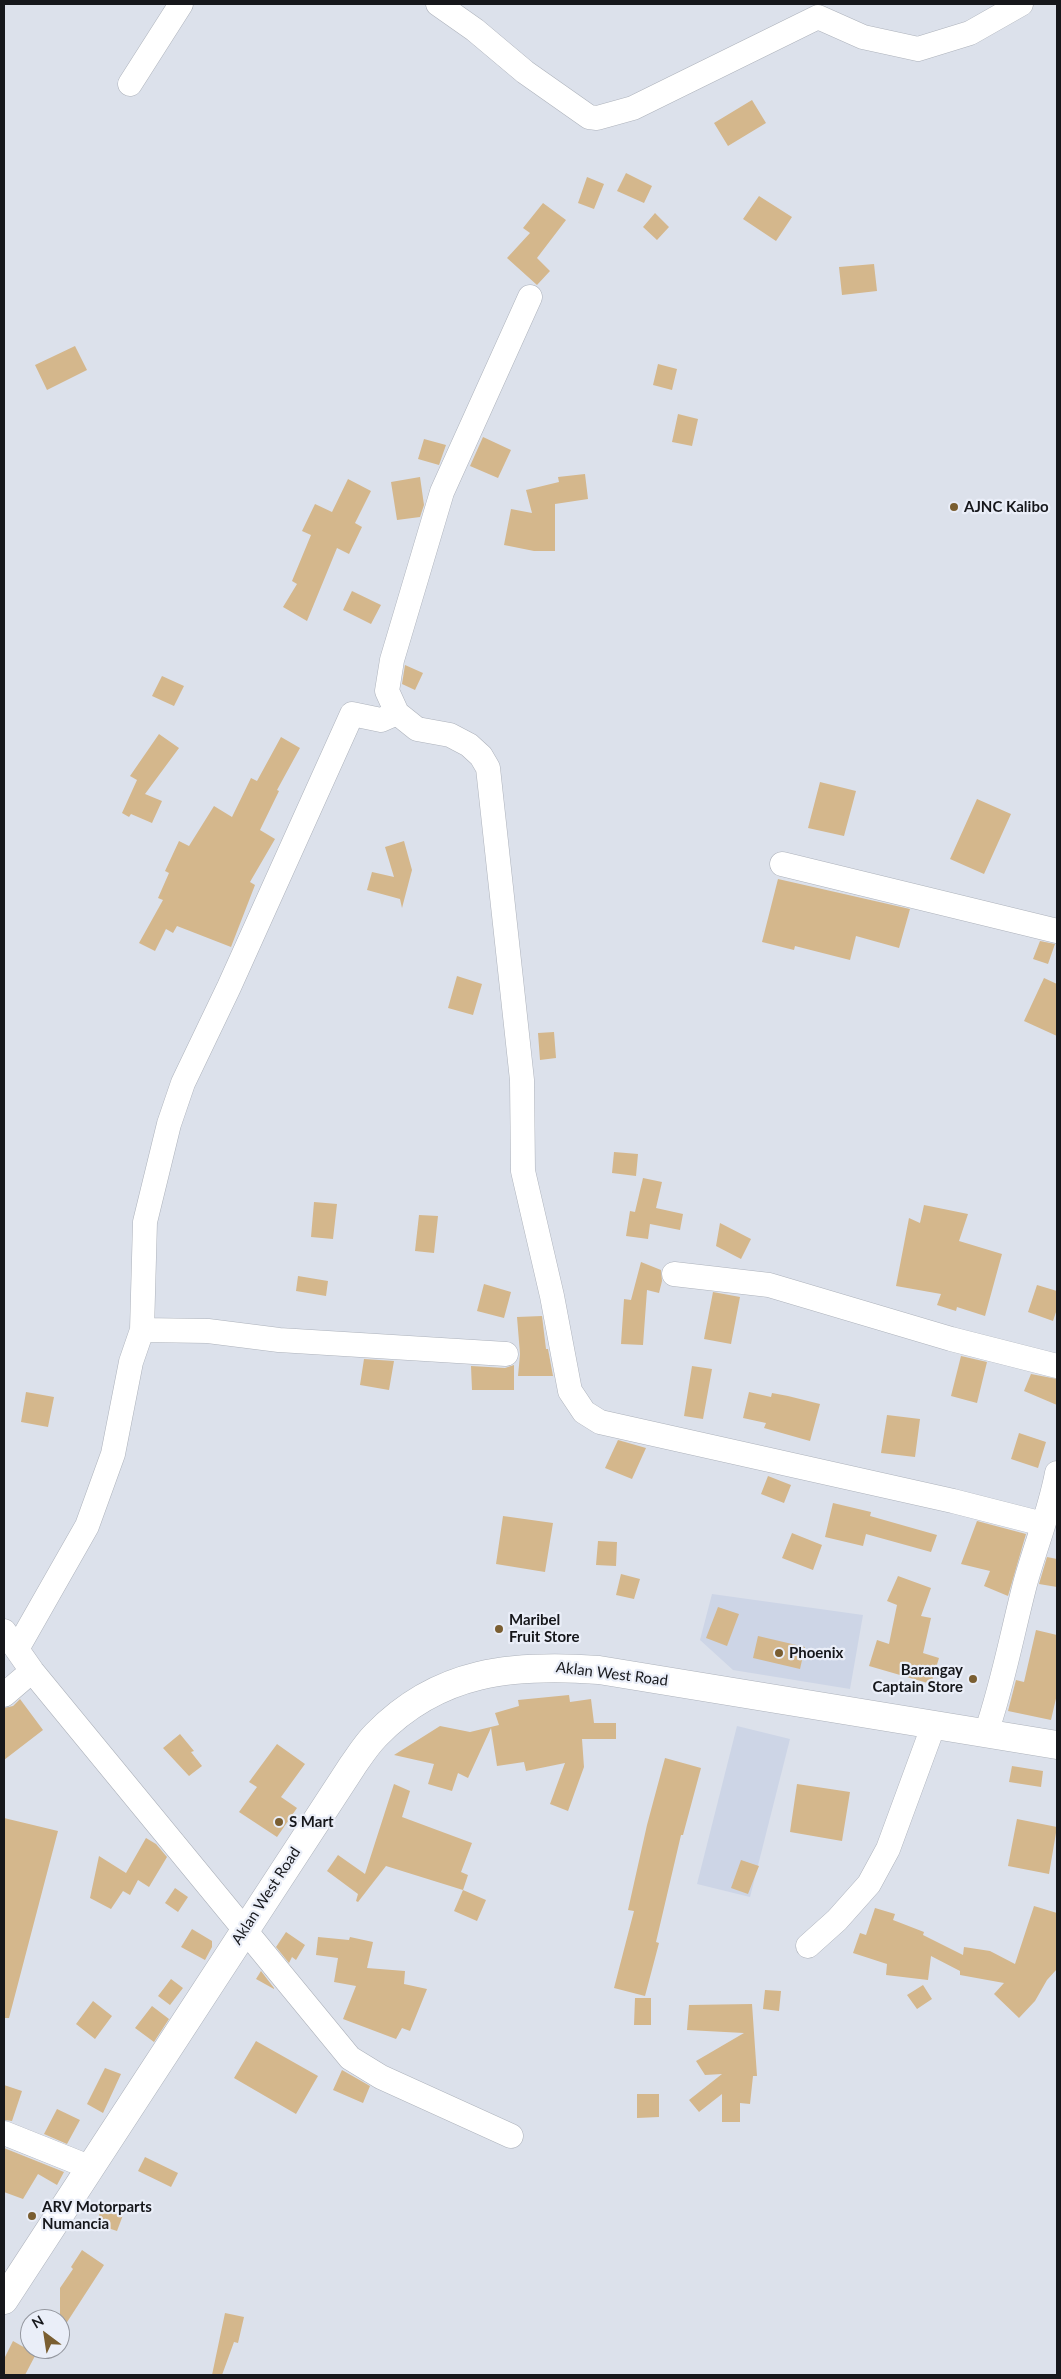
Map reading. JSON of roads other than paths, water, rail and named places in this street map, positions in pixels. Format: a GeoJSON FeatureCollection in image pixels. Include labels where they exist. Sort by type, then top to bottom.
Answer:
{"type":"FeatureCollection","features":[{"type":"Feature","properties":{"kind":"main road","name":"Aklan West Road"},"geometry":{"type":"LineString","coordinates":[[4,2300],[352,1765],[375,1736],[399,1714],[427,1695],[462,1680],[490,1673],[550,1667],[599,1670],[1057,1745]]}},
{"type":"Feature","properties":{"kind":"street"},"geometry":{"type":"LineString","coordinates":[[130,84],[181,4]]}},
{"type":"Feature","properties":{"kind":"street"},"geometry":{"type":"LineString","coordinates":[[438,4],[475,30],[525,72],[589,117],[596,118],[633,108],[818,17],[863,37],[918,49],[970,34],[1021,4]]}},
{"type":"Feature","properties":{"kind":"street"},"geometry":{"type":"LineString","coordinates":[[530,296],[442,492],[392,660],[387,691],[398,713],[417,729],[450,735],[469,745],[481,756],[488,768],[522,1080],[523,1171],[552,1296],[570,1391],[584,1412],[600,1422],[829,1473],[1044,1524]]}},
{"type":"Feature","properties":{"kind":"street"},"geometry":{"type":"LineString","coordinates":[[398,713],[382,720],[352,714],[229,987],[183,1083],[169,1124],[145,1222],[142,1330],[131,1362],[113,1454],[87,1526],[10,1640],[32,1671],[350,2058],[381,2077],[511,2136]]}},
{"type":"Feature","properties":{"kind":"street"},"geometry":{"type":"LineString","coordinates":[[782,864],[1057,931]]}},
{"type":"Feature","properties":{"kind":"street"},"geometry":{"type":"LineString","coordinates":[[674,1274],[768,1285],[951,1338],[1057,1366]]}},
{"type":"Feature","properties":{"kind":"street"},"geometry":{"type":"LineString","coordinates":[[142,1330],[208,1331],[279,1340],[506,1354]]}},
{"type":"Feature","properties":{"kind":"street"},"geometry":{"type":"LineString","coordinates":[[986,1733],[1001,1689],[1026,1583],[1051,1504],[1057,1473]]}},
{"type":"Feature","properties":{"kind":"street"},"geometry":{"type":"LineString","coordinates":[[4,1695],[32,1671]]}},
{"type":"Feature","properties":{"kind":"street"},"geometry":{"type":"LineString","coordinates":[[808,1946],[836,1920],[869,1884],[888,1849],[934,1724]]}},
{"type":"Feature","properties":{"kind":"street"},"geometry":{"type":"LineString","coordinates":[[4,2133],[89,2167]]}},
{"type":"Feature","properties":{"kind":"place","name":"AJNC Kalibo"},"geometry":{"type":"Point","coordinates":[954,507]}},
{"type":"Feature","properties":{"kind":"place","name":"Maribel Fruit Store"},"geometry":{"type":"Point","coordinates":[499,1629]}},
{"type":"Feature","properties":{"kind":"place","name":"Phoenix"},"geometry":{"type":"Point","coordinates":[779,1653]}},
{"type":"Feature","properties":{"kind":"place","name":"Barangay Captain Store"},"geometry":{"type":"Point","coordinates":[973,1679]}},
{"type":"Feature","properties":{"kind":"place","name":"S Mart"},"geometry":{"type":"Point","coordinates":[279,1822]}},
{"type":"Feature","properties":{"kind":"place","name":"ARV Motorparts Numancia"},"geometry":{"type":"Point","coordinates":[32,2216]}}]}
